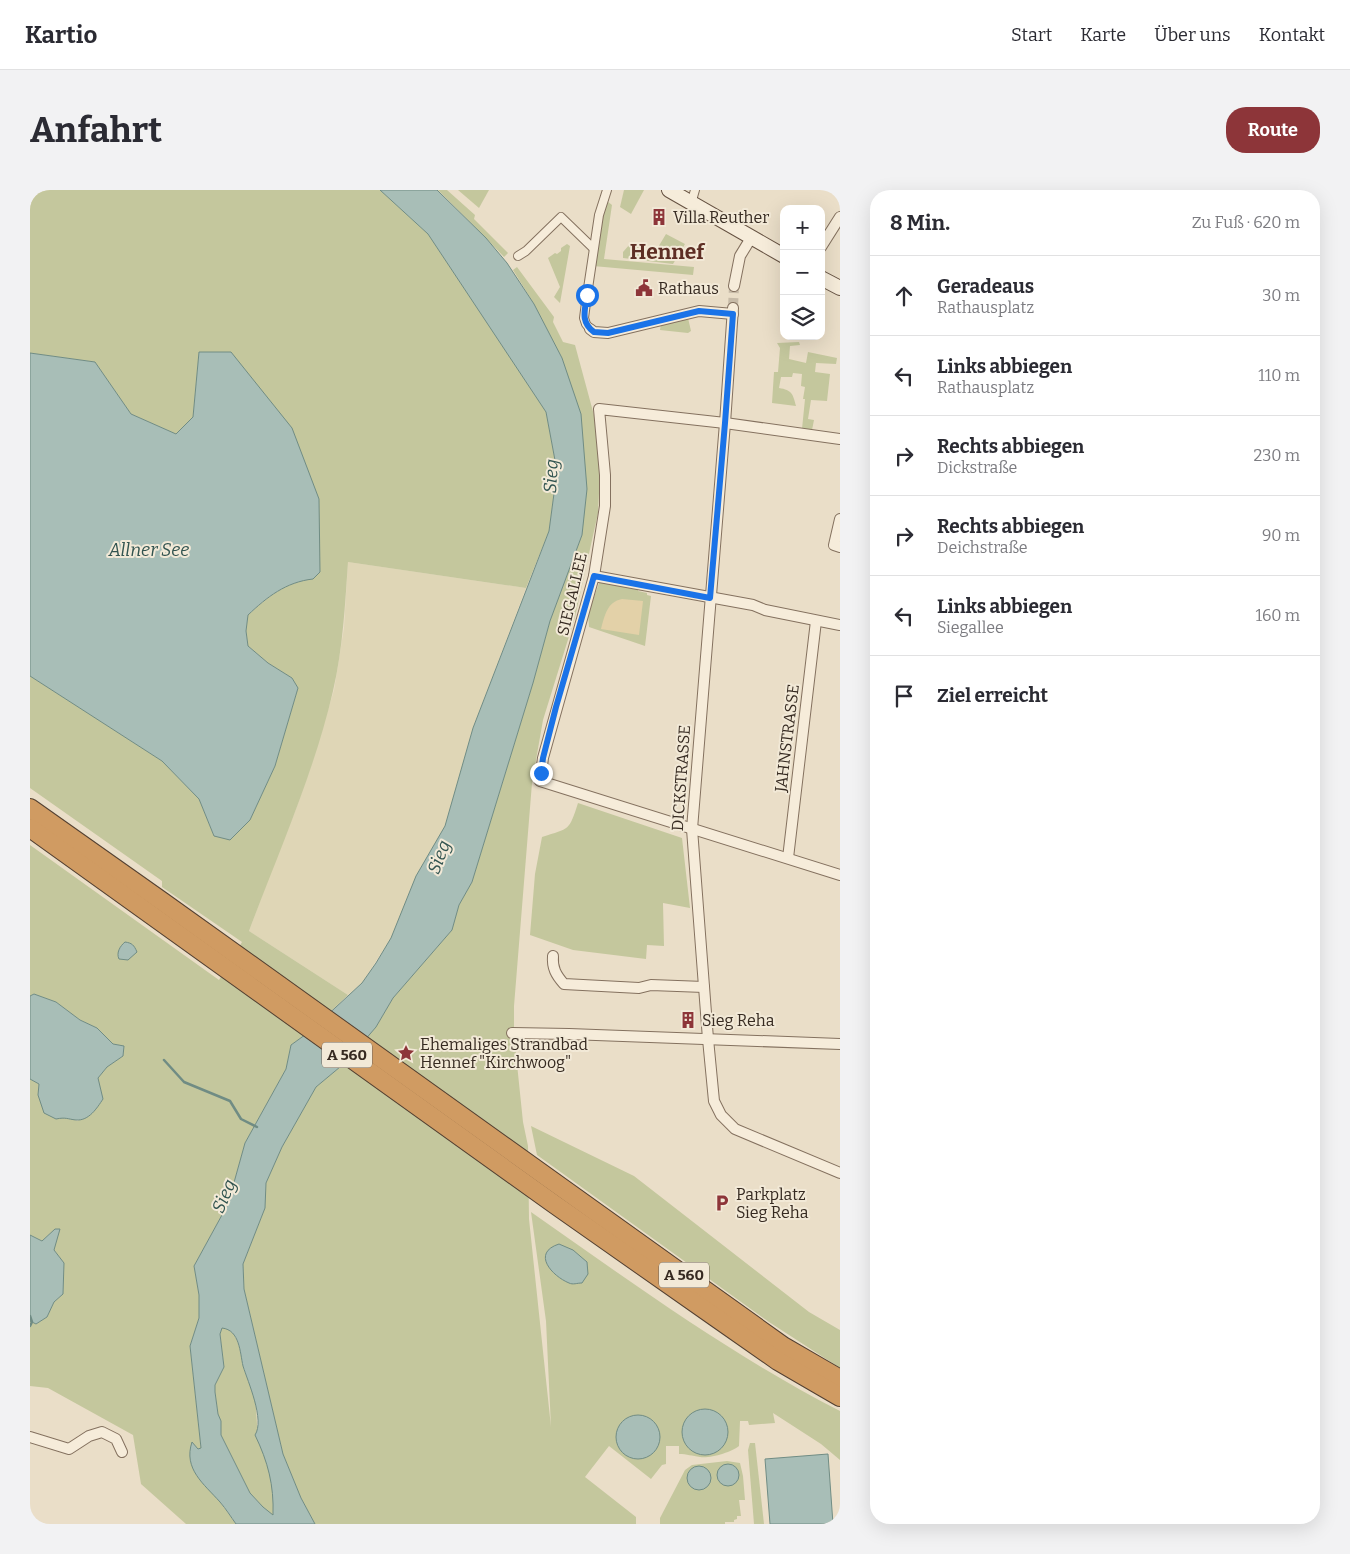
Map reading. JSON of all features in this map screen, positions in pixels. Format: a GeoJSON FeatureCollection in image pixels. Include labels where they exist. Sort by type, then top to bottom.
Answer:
{"type":"FeatureCollection","features":[{"type":"Feature","properties":{"kind":"highway","name":"A 560"},"geometry":{"type":"LineString","coordinates":[[30,808],[783,1346],[840,1379]]}},
{"type":"Feature","properties":{"kind":"highway","name":"A 560"},"geometry":{"type":"LineString","coordinates":[[30,828],[531,1187],[778,1361],[840,1397]]}},
{"type":"Feature","properties":{"kind":"main road"},"geometry":{"type":"LineString","coordinates":[[669,190],[780,254]]}},
{"type":"Feature","properties":{"kind":"main road"},"geometry":{"type":"LineString","coordinates":[[825,280],[840,288]]}},
{"type":"Feature","properties":{"kind":"street"},"geometry":{"type":"LineString","coordinates":[[590,329],[584,318],[593,248],[599,215],[607,190]]}},
{"type":"Feature","properties":{"kind":"street"},"geometry":{"type":"LineString","coordinates":[[691,204],[695,190]]}},
{"type":"Feature","properties":{"kind":"street"},"geometry":{"type":"LineString","coordinates":[[518,256],[526,252],[561,217],[593,248]]}},
{"type":"Feature","properties":{"kind":"street"},"geometry":{"type":"LineString","coordinates":[[825,241],[840,217]]}},
{"type":"Feature","properties":{"kind":"street"},"geometry":{"type":"LineString","coordinates":[[734,286],[740,256],[751,238]]}},
{"type":"Feature","properties":{"kind":"street","name":"DICKSTRASSE"},"geometry":{"type":"LineString","coordinates":[[590,329],[594,332],[608,333],[699,311],[733,311],[692,829],[714,1101],[721,1115],[736,1129],[840,1173]]}},
{"type":"Feature","properties":{"kind":"street","name":"SIEGALLEE"},"geometry":{"type":"LineString","coordinates":[[692,829],[540,781],[543,758],[594,576],[605,506],[605,475],[599,409],[725,423]]}},
{"type":"Feature","properties":{"kind":"street"},"geometry":{"type":"LineString","coordinates":[[725,423],[840,439]]}},
{"type":"Feature","properties":{"kind":"street"},"geometry":{"type":"LineString","coordinates":[[840,519],[834,545],[840,547]]}},
{"type":"Feature","properties":{"kind":"street"},"geometry":{"type":"LineString","coordinates":[[594,576],[753,605],[764,610],[840,625]]}},
{"type":"Feature","properties":{"kind":"street","name":"JAHNSTRASSE"},"geometry":{"type":"LineString","coordinates":[[788,858],[816,621]]}},
{"type":"Feature","properties":{"kind":"street"},"geometry":{"type":"LineString","coordinates":[[692,829],[840,875]]}},
{"type":"Feature","properties":{"kind":"street"},"geometry":{"type":"LineString","coordinates":[[554,956],[553,964],[556,975],[564,984],[639,988],[651,984],[704,986]]}},
{"type":"Feature","properties":{"kind":"street"},"geometry":{"type":"LineString","coordinates":[[512,1033],[840,1044]]}},
{"type":"Feature","properties":{"kind":"street"},"geometry":{"type":"LineString","coordinates":[[30,1437],[69,1449],[90,1436],[102,1432],[116,1439],[122,1452]]}},
{"type":"Feature","properties":{"kind":"shaded area"},"geometry":{"type":"Polygon","coordinates":[[[348,562],[526,588],[473,728],[445,826],[416,876],[391,938],[362,983],[348,995],[249,931],[296,809],[334,690],[344,628],[348,562]]]}},
{"type":"Feature","properties":{"kind":"green space"},"geometry":{"type":"Polygon","coordinates":[[[30,190],[380,190],[428,234],[546,412],[557,471],[549,531],[526,588],[348,562],[339,659],[325,722],[306,782],[249,931],[348,995],[309,1032],[291,1045],[286,1069],[245,1143],[228,1204],[194,1266],[199,1295],[199,1318],[190,1346],[201,1448],[198,1449],[220,1502],[236,1524],[186,1524],[141,1484],[133,1435],[48,1388],[30,1386],[30,1321],[36,1324],[47,1317],[54,1302],[63,1294],[64,1263],[54,1250],[55,1229],[42,1241],[30,1235],[30,1079],[39,1084],[38,1095],[65,1117],[78,1121],[98,1078],[107,1067],[123,1056],[124,1046],[113,1044],[97,1028],[80,1020],[56,1002],[34,994],[30,996],[30,845],[219,980],[242,942],[162,887],[162,881],[30,788],[30,676],[162,761],[199,799],[214,836],[250,820],[275,766],[298,688],[292,678],[268,663],[248,646],[246,631],[248,615],[278,591],[294,583],[313,579],[199,352],[193,417],[176,434],[131,414],[95,362],[30,353],[30,190]]]}},
{"type":"Feature","properties":{"kind":"green space"},"geometry":{"type":"Polygon","coordinates":[[[438,190],[447,190],[475,215],[474,219],[508,253],[504,257],[438,190]]]}},
{"type":"Feature","properties":{"kind":"green space"},"geometry":{"type":"Polygon","coordinates":[[[458,190],[489,190],[479,208],[458,190]]]}},
{"type":"Feature","properties":{"kind":"green space"},"geometry":{"type":"Polygon","coordinates":[[[624,190],[644,190],[631,214],[620,207],[624,190]]]}},
{"type":"Feature","properties":{"kind":"green space"},"geometry":{"type":"Polygon","coordinates":[[[607,201],[612,205],[604,259],[694,267],[693,275],[593,266],[602,214],[607,201]]]}},
{"type":"Feature","properties":{"kind":"green space"},"geometry":{"type":"Polygon","coordinates":[[[666,234],[685,244],[673,264],[623,258],[623,252],[630,244],[654,254],[666,234]]]}},
{"type":"Feature","properties":{"kind":"green space"},"geometry":{"type":"Polygon","coordinates":[[[567,244],[570,246],[560,303],[554,297],[560,287],[548,258],[555,253],[557,254],[567,244]]]}},
{"type":"Feature","properties":{"kind":"green space"},"geometry":{"type":"Polygon","coordinates":[[[517,267],[554,317],[553,322],[563,342],[575,345],[595,419],[600,474],[598,513],[575,617],[543,720],[532,783],[514,1006],[514,1035],[523,1122],[528,1146],[529,1219],[551,1427],[546,1321],[531,1212],[682,1317],[760,1366],[840,1411],[840,1460],[821,1444],[773,1413],[775,1423],[749,1425],[748,1421],[740,1421],[739,1446],[720,1455],[704,1457],[679,1454],[679,1446],[666,1446],[666,1464],[662,1465],[651,1479],[609,1446],[585,1477],[636,1517],[636,1524],[315,1524],[301,1498],[283,1454],[244,1289],[243,1264],[265,1208],[266,1183],[282,1147],[316,1087],[346,1062],[376,1027],[393,998],[452,930],[459,905],[472,882],[550,621],[582,535],[562,358],[534,304],[513,270],[517,267]]]}},
{"type":"Feature","properties":{"kind":"green space"},"geometry":{"type":"Polygon","coordinates":[[[688,318],[691,331],[688,333],[660,330],[661,323],[688,318]]]}},
{"type":"Feature","properties":{"kind":"green space"},"geometry":{"type":"Polygon","coordinates":[[[799,342],[800,345],[790,346],[789,359],[806,363],[808,352],[837,358],[836,364],[816,363],[815,372],[830,374],[827,401],[811,400],[808,419],[814,420],[812,430],[802,429],[805,387],[801,386],[802,374],[793,373],[792,377],[781,377],[779,388],[791,393],[796,406],[772,403],[774,372],[778,372],[780,348],[777,343],[799,342]]]}},
{"type":"Feature","properties":{"kind":"green space"},"geometry":{"type":"Polygon","coordinates":[[[612,582],[638,587],[638,591],[651,596],[645,646],[589,627],[588,614],[599,583],[612,582]]]}},
{"type":"Feature","properties":{"kind":"green space"},"geometry":{"type":"Polygon","coordinates":[[[578,803],[682,838],[690,908],[663,903],[664,946],[647,945],[646,959],[573,950],[530,935],[535,874],[542,837],[567,827],[573,819],[578,803]]]}},
{"type":"Feature","properties":{"kind":"green space"},"geometry":{"type":"Polygon","coordinates":[[[531,1126],[634,1176],[809,1312],[840,1330],[840,1368],[769,1322],[537,1155],[531,1126]]]}},
{"type":"Feature","properties":{"kind":"green space"},"geometry":{"type":"Polygon","coordinates":[[[222,1327],[232,1332],[238,1342],[244,1369],[254,1394],[257,1427],[272,1484],[273,1516],[250,1493],[221,1435],[221,1421],[218,1414],[215,1385],[224,1367],[220,1334],[222,1327]]]}},
{"type":"Feature","properties":{"kind":"green space"},"geometry":{"type":"Polygon","coordinates":[[[750,1443],[755,1443],[764,1524],[754,1524],[748,1450],[750,1443]]]}},
{"type":"Feature","properties":{"kind":"green space"},"geometry":{"type":"Polygon","coordinates":[[[727,1461],[740,1463],[745,1500],[739,1500],[741,1516],[737,1516],[734,1522],[725,1522],[725,1524],[660,1524],[660,1518],[685,1470],[692,1465],[727,1461]]]}},
{"type":"Feature","properties":{"kind":"sand"},"geometry":{"type":"Polygon","coordinates":[[[622,599],[643,601],[639,635],[601,629],[605,614],[610,606],[622,599]]]}},
{"type":"Feature","properties":{"kind":"water","name":"Sieg"},"geometry":{"type":"Polygon","coordinates":[[[380,190],[437,190],[486,238],[507,263],[534,304],[562,358],[581,414],[587,489],[582,535],[550,621],[472,882],[459,905],[452,930],[393,998],[376,1027],[346,1062],[316,1087],[282,1147],[266,1183],[265,1208],[243,1264],[244,1289],[283,1454],[301,1498],[315,1524],[236,1524],[202,1482],[190,1460],[192,1442],[198,1449],[201,1448],[190,1346],[199,1318],[199,1295],[194,1266],[228,1204],[245,1143],[286,1069],[291,1045],[309,1032],[362,983],[391,938],[416,876],[445,826],[473,728],[549,531],[557,471],[546,412],[428,234],[380,190]],[[222,1328],[220,1334],[224,1367],[215,1385],[218,1414],[221,1421],[221,1435],[250,1493],[273,1515],[269,1474],[255,1435],[258,1428],[258,1420],[255,1401],[243,1366],[236,1337],[228,1330],[222,1328]]]}},
{"type":"Feature","properties":{"kind":"water","name":"Allner See"},"geometry":{"type":"Polygon","coordinates":[[[199,352],[231,352],[292,428],[319,499],[320,572],[313,579],[294,583],[278,591],[248,615],[246,631],[248,646],[268,663],[292,678],[298,688],[275,766],[250,820],[230,840],[214,836],[199,799],[162,761],[30,676],[30,353],[95,362],[131,414],[176,434],[193,417],[199,352]]]}},
{"type":"Feature","properties":{"kind":"water"},"geometry":{"type":"Polygon","coordinates":[[[125,942],[132,945],[137,952],[128,960],[119,959],[118,957],[119,950],[125,942]]]}},
{"type":"Feature","properties":{"kind":"water"},"geometry":{"type":"Polygon","coordinates":[[[34,994],[56,1002],[80,1020],[97,1028],[113,1044],[124,1046],[123,1056],[107,1067],[98,1078],[103,1099],[89,1116],[81,1120],[56,1119],[44,1113],[38,1095],[39,1084],[30,1079],[30,996],[34,994]]]}},
{"type":"Feature","properties":{"kind":"water"},"geometry":{"type":"Polygon","coordinates":[[[55,1229],[60,1229],[54,1250],[64,1263],[63,1294],[54,1302],[47,1317],[36,1324],[30,1321],[30,1235],[42,1241],[55,1229]]]}},
{"type":"Feature","properties":{"kind":"water"},"geometry":{"type":"Polygon","coordinates":[[[559,1244],[573,1250],[587,1262],[588,1274],[582,1283],[572,1284],[563,1280],[547,1264],[546,1253],[559,1244]]]}},
{"type":"Feature","properties":{"kind":"water"},"geometry":{"type":"Polygon","coordinates":[[[705,1409],[718,1413],[724,1419],[728,1432],[724,1445],[718,1451],[705,1455],[692,1451],[686,1445],[682,1432],[686,1419],[692,1413],[705,1409]]]}},
{"type":"Feature","properties":{"kind":"water"},"geometry":{"type":"Polygon","coordinates":[[[642,1415],[654,1421],[659,1428],[659,1446],[654,1453],[647,1458],[634,1459],[626,1456],[619,1449],[616,1433],[619,1425],[626,1418],[642,1415]]]}},
{"type":"Feature","properties":{"kind":"water"},"geometry":{"type":"Polygon","coordinates":[[[828,1454],[833,1524],[770,1524],[765,1459],[828,1454]]]}},
{"type":"Feature","properties":{"kind":"water"},"geometry":{"type":"Polygon","coordinates":[[[724,1464],[732,1464],[739,1471],[739,1479],[732,1486],[724,1486],[717,1479],[717,1471],[724,1464]]]}},
{"type":"Feature","properties":{"kind":"water"},"geometry":{"type":"Polygon","coordinates":[[[699,1466],[704,1467],[710,1473],[710,1483],[704,1489],[699,1490],[694,1489],[688,1483],[687,1478],[688,1473],[694,1467],[699,1466]]]}},
{"type":"Feature","properties":{"kind":"waterway"},"geometry":{"type":"LineString","coordinates":[[164,1060],[184,1082],[230,1101],[241,1119],[257,1127]]}},
{"type":"Feature","properties":{"kind":"waterway"},"geometry":{"type":"LineString","coordinates":[[30,1316],[32,1322],[30,1326]]}},
{"type":"Feature","properties":{"kind":"tunnel"},"geometry":{"type":"LineString","coordinates":[[733,308],[734,286]]}},
{"type":"Feature","properties":{"kind":"place","name":"Villa Reuther"},"geometry":{"type":"Point","coordinates":[659,217]}},
{"type":"Feature","properties":{"kind":"place","name":"Rathaus"},"geometry":{"type":"Point","coordinates":[644,288]}},
{"type":"Feature","properties":{"kind":"place","name":"Sieg Reha"},"geometry":{"type":"Point","coordinates":[688,1020]}},
{"type":"Feature","properties":{"kind":"place","name":"Ehemaliges Strandbad Hennef \"Kirchwoog\""},"geometry":{"type":"Point","coordinates":[406,1053]}},
{"type":"Feature","properties":{"kind":"place","name":"Parkplatz Sieg Reha"},"geometry":{"type":"Point","coordinates":[722,1203]}},
{"type":"Feature","properties":{"kind":"district","name":"Hennef"},"geometry":{"type":"Point","coordinates":[667,252]}},
{"type":"Feature","properties":{"kind":"route"},"geometry":{"type":"LineString","coordinates":[[541,773],[556,707],[594,576],[710,598],[733,314],[699,311],[608,333],[594,332],[586,324],[584,318],[587,295]]}}]}
